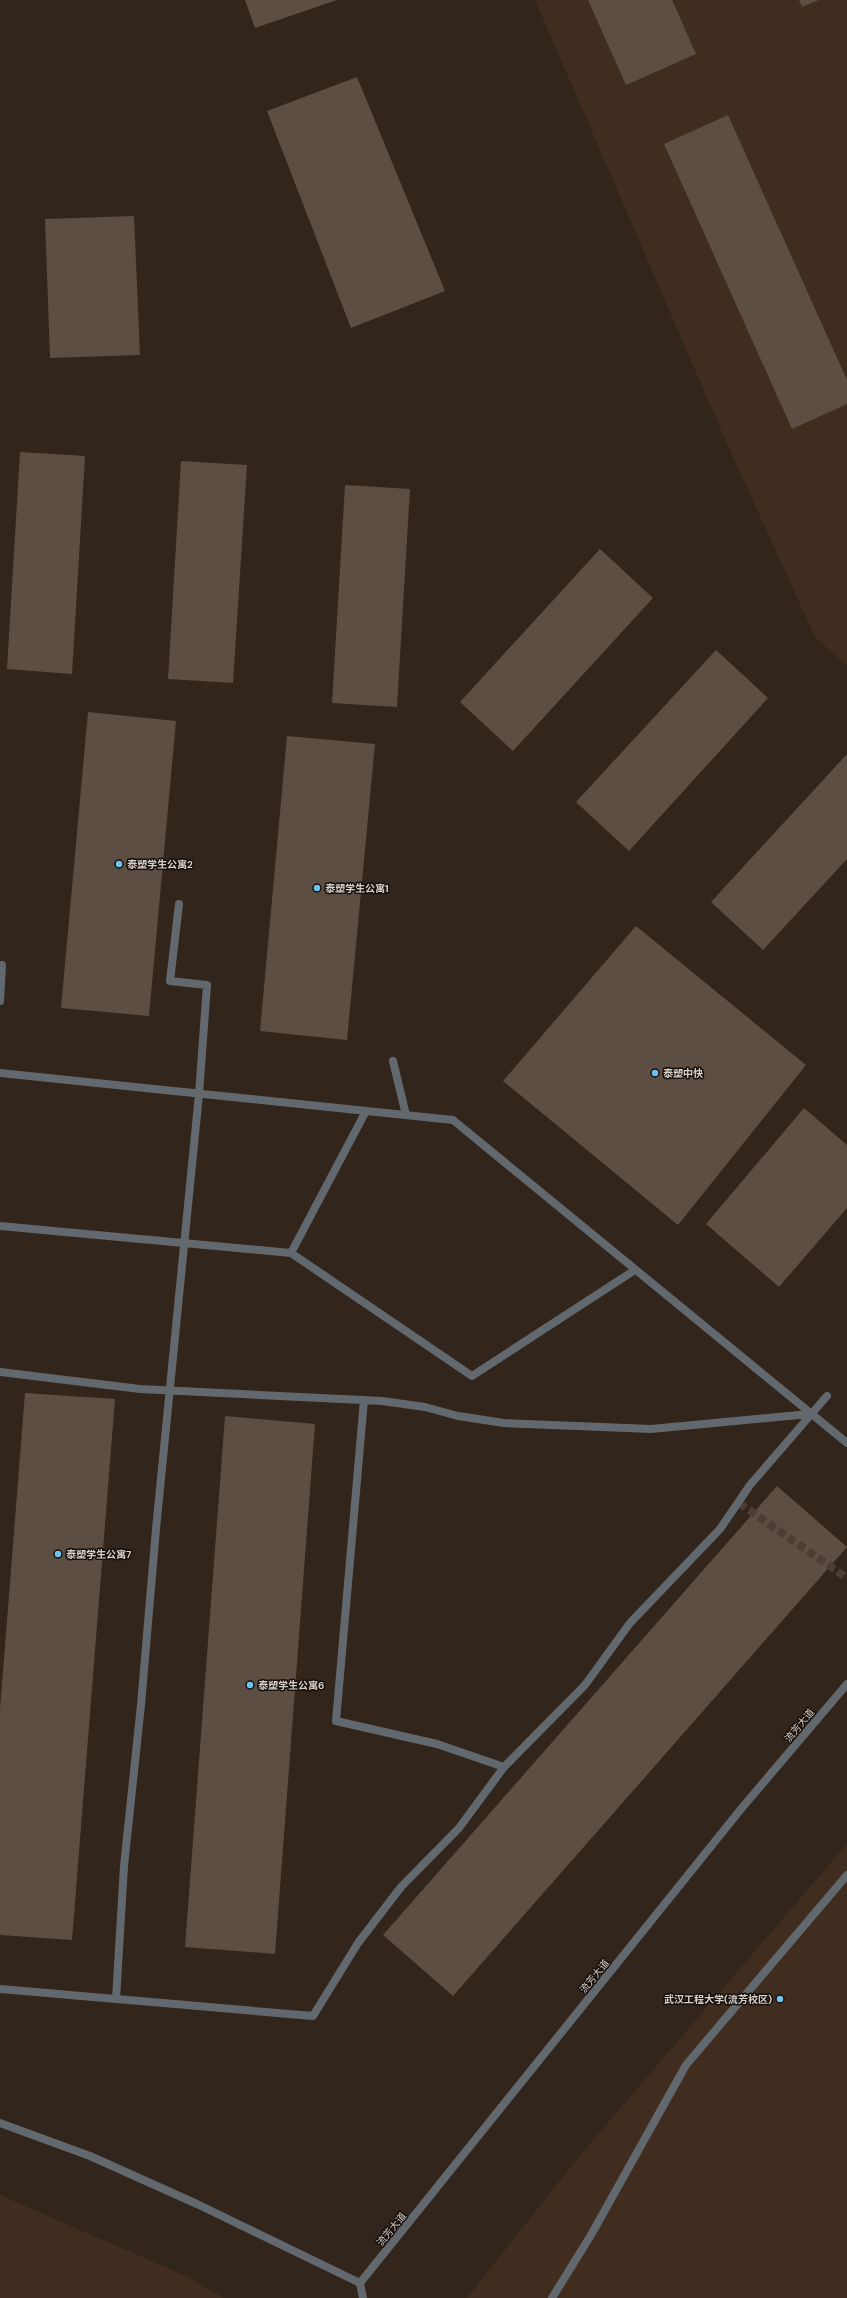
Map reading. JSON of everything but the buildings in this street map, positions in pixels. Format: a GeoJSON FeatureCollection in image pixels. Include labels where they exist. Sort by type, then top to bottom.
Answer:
{"type":"FeatureCollection","features":[{"type":"Feature","properties":{"kind":"street"},"geometry":{"type":"LineString","coordinates":[[116,1999],[124,1866],[141,1705],[199,1094],[207,985],[170,981],[179,904]]}},
{"type":"Feature","properties":{"kind":"street"},"geometry":{"type":"LineString","coordinates":[[0,965],[2,965],[0,1001]]}},
{"type":"Feature","properties":{"kind":"street"},"geometry":{"type":"LineString","coordinates":[[393,1061],[406,1116]]}},
{"type":"Feature","properties":{"kind":"street"},"geometry":{"type":"LineString","coordinates":[[0,1073],[452,1120],[847,1443]]}},
{"type":"Feature","properties":{"kind":"street"},"geometry":{"type":"LineString","coordinates":[[291,1253],[366,1111]]}},
{"type":"Feature","properties":{"kind":"street"},"geometry":{"type":"LineString","coordinates":[[0,1226],[291,1253],[472,1376],[635,1270]]}},
{"type":"Feature","properties":{"kind":"street"},"geometry":{"type":"LineString","coordinates":[[0,1372],[140,1389],[364,1400],[425,1407],[458,1416],[504,1423],[643,1429],[810,1414]]}},
{"type":"Feature","properties":{"kind":"street"},"geometry":{"type":"LineString","coordinates":[[0,1989],[314,2016],[358,1943],[401,1887],[459,1828],[504,1767],[585,1685],[630,1623],[720,1529],[750,1486],[810,1414],[827,1396]]}},
{"type":"Feature","properties":{"kind":"street"},"geometry":{"type":"LineString","coordinates":[[364,1400],[336,1721],[437,1744],[504,1767]]}},
{"type":"Feature","properties":{"kind":"street","name":"流芳大道"},"geometry":{"type":"LineString","coordinates":[[360,2283],[741,1808],[847,1684]]}},
{"type":"Feature","properties":{"kind":"street"},"geometry":{"type":"LineString","coordinates":[[552,2298],[591,2235],[686,2064],[847,1875]]}},
{"type":"Feature","properties":{"kind":"street"},"geometry":{"type":"LineString","coordinates":[[0,2123],[97,2159],[197,2204],[360,2283],[363,2298]]}},
{"type":"Feature","properties":{"kind":"shaded area"},"geometry":{"type":"Polygon","coordinates":[[[535,0],[847,0],[847,666],[815,637],[727,444],[535,0]]]}},
{"type":"Feature","properties":{"kind":"shaded area","name":"武汉工程大学(流芳校区)"},"geometry":{"type":"Polygon","coordinates":[[[847,1844],[847,2298],[467,2298],[580,2155],[847,1844]]]}},
{"type":"Feature","properties":{"kind":"shaded area"},"geometry":{"type":"Polygon","coordinates":[[[0,2195],[188,2277],[224,2298],[0,2298],[0,2195]]]}},
{"type":"Feature","properties":{"kind":"tunnel"},"geometry":{"type":"LineString","coordinates":[[739,1503],[847,1578]]}},
{"type":"Feature","properties":{"kind":"place","name":"泰塑学生公寓2"},"geometry":{"type":"Point","coordinates":[119,864]}},
{"type":"Feature","properties":{"kind":"place","name":"泰塑学生公寓1"},"geometry":{"type":"Point","coordinates":[317,888]}},
{"type":"Feature","properties":{"kind":"place","name":"泰塑中快"},"geometry":{"type":"Point","coordinates":[655,1073]}},
{"type":"Feature","properties":{"kind":"place","name":"泰塑学生公寓7"},"geometry":{"type":"Point","coordinates":[58,1554]}},
{"type":"Feature","properties":{"kind":"place","name":"泰塑学生公寓6"},"geometry":{"type":"Point","coordinates":[250,1685]}},
{"type":"Feature","properties":{"kind":"place","name":"武汉工程大学(流芳校区)"},"geometry":{"type":"Point","coordinates":[780,1999]}}]}
